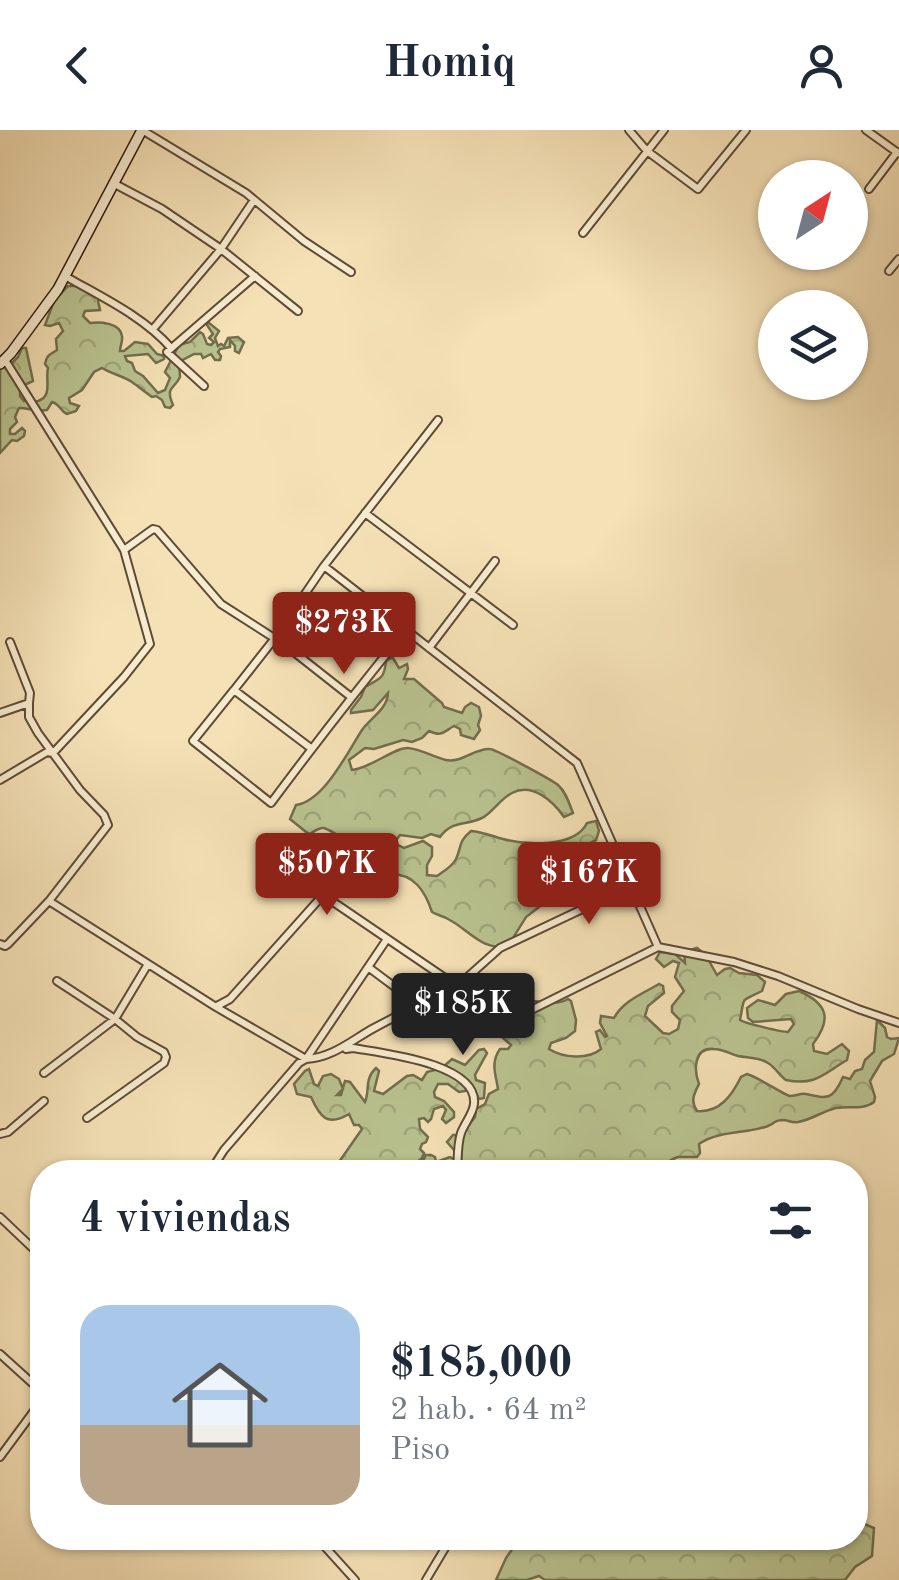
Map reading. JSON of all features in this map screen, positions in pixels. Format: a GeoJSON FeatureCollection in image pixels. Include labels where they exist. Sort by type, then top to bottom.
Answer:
{"type":"FeatureCollection","features":[{"type":"Feature","properties":{"kind":"street"},"geometry":{"type":"LineString","coordinates":[[53,753],[150,644],[124,550],[3,362],[65,276],[142,130],[246,193],[304,241],[351,272]]}},
{"type":"Feature","properties":{"kind":"street"},"geometry":{"type":"LineString","coordinates":[[629,130],[647,151],[698,189],[746,130]]}},
{"type":"Feature","properties":{"kind":"street"},"geometry":{"type":"LineString","coordinates":[[582,233],[664,130]]}},
{"type":"Feature","properties":{"kind":"street"},"geometry":{"type":"LineString","coordinates":[[866,130],[898,153],[869,189]]}},
{"type":"Feature","properties":{"kind":"street"},"geometry":{"type":"LineString","coordinates":[[114,184],[162,208],[298,310]]}},
{"type":"Feature","properties":{"kind":"street"},"geometry":{"type":"LineString","coordinates":[[152,330],[221,249],[254,200]]}},
{"type":"Feature","properties":{"kind":"street"},"geometry":{"type":"LineString","coordinates":[[889,271],[899,259]]}},
{"type":"Feature","properties":{"kind":"street"},"geometry":{"type":"LineString","coordinates":[[65,276],[152,330],[171,348]]}},
{"type":"Feature","properties":{"kind":"street"},"geometry":{"type":"LineString","coordinates":[[204,386],[166,352],[256,276]]}},
{"type":"Feature","properties":{"kind":"street"},"geometry":{"type":"LineString","coordinates":[[406,630],[271,802],[193,740],[438,420]]}},
{"type":"Feature","properties":{"kind":"street"},"geometry":{"type":"LineString","coordinates":[[366,513],[513,624]]}},
{"type":"Feature","properties":{"kind":"street"},"geometry":{"type":"LineString","coordinates":[[124,550],[157,530],[220,604],[274,638],[351,697]]}},
{"type":"Feature","properties":{"kind":"street"},"geometry":{"type":"LineString","coordinates":[[429,648],[494,561]]}},
{"type":"Feature","properties":{"kind":"street"},"geometry":{"type":"LineString","coordinates":[[324,566],[577,764],[658,947]]}},
{"type":"Feature","properties":{"kind":"street"},"geometry":{"type":"LineString","coordinates":[[10,642],[30,693],[28,717]]}},
{"type":"Feature","properties":{"kind":"street"},"geometry":{"type":"LineString","coordinates":[[234,690],[312,749]]}},
{"type":"Feature","properties":{"kind":"street"},"geometry":{"type":"LineString","coordinates":[[0,713],[28,703]]}},
{"type":"Feature","properties":{"kind":"street"},"geometry":{"type":"LineString","coordinates":[[0,944],[8,944],[49,901],[108,825],[28,717],[13,708]]}},
{"type":"Feature","properties":{"kind":"street"},"geometry":{"type":"LineString","coordinates":[[0,780],[47,752],[53,753]]}},
{"type":"Feature","properties":{"kind":"street"},"geometry":{"type":"LineString","coordinates":[[216,1007],[230,999],[323,895],[372,850]]}},
{"type":"Feature","properties":{"kind":"street"},"geometry":{"type":"LineString","coordinates":[[323,895],[445,978],[462,982],[500,948],[631,886]]}},
{"type":"Feature","properties":{"kind":"street"},"geometry":{"type":"LineString","coordinates":[[49,901],[306,1059],[317,1059],[340,1049],[426,1002],[453,1011],[470,1026],[491,1030],[658,947],[734,962],[899,1023]]}},
{"type":"Feature","properties":{"kind":"street"},"geometry":{"type":"LineString","coordinates":[[218,1160],[306,1059],[386,939]]}},
{"type":"Feature","properties":{"kind":"street"},"geometry":{"type":"LineString","coordinates":[[44,1073],[115,1018],[148,964]]}},
{"type":"Feature","properties":{"kind":"street"},"geometry":{"type":"LineString","coordinates":[[368,967],[419,1005]]}},
{"type":"Feature","properties":{"kind":"street"},"geometry":{"type":"LineString","coordinates":[[57,981],[164,1052],[166,1060],[87,1118]]}},
{"type":"Feature","properties":{"kind":"street"},"geometry":{"type":"LineString","coordinates":[[340,1049],[404,1058],[460,1077],[470,1089],[474,1104],[460,1134],[458,1160]]}},
{"type":"Feature","properties":{"kind":"street"},"geometry":{"type":"LineString","coordinates":[[0,1134],[8,1132],[44,1102]]}},
{"type":"Feature","properties":{"kind":"street"},"geometry":{"type":"LineString","coordinates":[[0,1216],[30,1246]]}},
{"type":"Feature","properties":{"kind":"street"},"geometry":{"type":"LineString","coordinates":[[0,1354],[30,1384]]}},
{"type":"Feature","properties":{"kind":"street"},"geometry":{"type":"LineString","coordinates":[[2,1451],[30,1412]]}},
{"type":"Feature","properties":{"kind":"street"},"geometry":{"type":"LineString","coordinates":[[331,1550],[354,1580]]}},
{"type":"Feature","properties":{"kind":"street"},"geometry":{"type":"LineString","coordinates":[[426,1580],[444,1550]]}},
{"type":"Feature","properties":{"kind":"green space"},"geometry":{"type":"Polygon","coordinates":[[[68,286],[78,286],[101,297],[100,310],[85,311],[83,316],[90,323],[117,328],[122,336],[120,351],[135,342],[148,344],[164,356],[156,363],[148,354],[125,356],[158,393],[165,390],[170,378],[165,372],[179,345],[190,342],[200,332],[207,344],[214,342],[209,338],[213,334],[208,322],[219,331],[215,338],[218,346],[224,346],[228,338],[238,337],[244,342],[239,353],[230,340],[230,347],[218,352],[220,360],[211,354],[203,358],[194,354],[179,362],[180,377],[170,391],[170,408],[129,380],[102,368],[69,398],[70,403],[79,406],[76,411],[67,414],[52,402],[47,410],[19,408],[10,434],[22,428],[24,436],[12,440],[0,453],[0,367],[6,362],[11,364],[26,348],[33,381],[20,387],[20,396],[24,401],[43,399],[48,387],[45,364],[57,350],[56,339],[63,331],[59,323],[45,325],[54,301],[68,286]]]}},
{"type":"Feature","properties":{"kind":"green space"},"geometry":{"type":"Polygon","coordinates":[[[391,658],[399,668],[407,664],[404,679],[414,679],[444,707],[462,713],[471,703],[479,707],[480,730],[474,739],[461,735],[454,726],[440,734],[429,731],[412,742],[403,740],[365,748],[349,760],[352,770],[403,749],[452,760],[490,749],[558,785],[573,813],[564,817],[541,795],[520,790],[482,818],[454,826],[440,837],[400,835],[394,843],[404,848],[423,841],[432,847],[427,875],[437,876],[452,864],[471,831],[513,841],[549,843],[572,837],[587,823],[596,821],[596,840],[586,845],[560,891],[526,917],[508,946],[483,943],[432,912],[422,890],[412,880],[376,866],[385,855],[369,839],[357,848],[324,828],[310,834],[290,819],[296,805],[325,786],[362,730],[385,704],[388,693],[373,710],[351,713],[365,687],[380,678],[391,658]]]}},
{"type":"Feature","properties":{"kind":"green space"},"geometry":{"type":"Polygon","coordinates":[[[697,948],[717,975],[730,968],[757,975],[765,982],[762,991],[745,1000],[740,1020],[788,1032],[794,1024],[791,1019],[753,1022],[748,1018],[747,1008],[758,1000],[775,1005],[786,994],[799,991],[816,1001],[824,1013],[814,1051],[827,1054],[842,1044],[849,1051],[847,1060],[825,1074],[796,1081],[786,1080],[761,1060],[707,1049],[697,1061],[699,1084],[693,1101],[697,1111],[719,1106],[747,1074],[790,1096],[829,1096],[843,1077],[850,1079],[874,1052],[877,1020],[887,1037],[899,1038],[894,1054],[882,1061],[870,1081],[874,1102],[836,1108],[798,1122],[779,1120],[760,1128],[715,1136],[699,1144],[697,1157],[457,1160],[447,1142],[453,1135],[461,1135],[475,1117],[476,1109],[498,1089],[495,1059],[500,1049],[511,1045],[500,1030],[517,1002],[571,1001],[575,1031],[551,1043],[549,1049],[568,1056],[583,1056],[601,1049],[596,1032],[600,1030],[607,1036],[601,1016],[614,1018],[628,1002],[659,984],[664,993],[648,1006],[645,1016],[669,1034],[678,1029],[680,1020],[672,1006],[684,991],[675,977],[679,963],[673,961],[664,967],[656,959],[660,952],[675,954],[685,963],[684,952],[697,948]]]}},
{"type":"Feature","properties":{"kind":"green space"},"geometry":{"type":"Polygon","coordinates":[[[479,1050],[487,1053],[475,1075],[476,1080],[485,1083],[484,1098],[479,1099],[475,1091],[459,1092],[448,1084],[438,1084],[435,1097],[444,1101],[454,1117],[446,1123],[442,1119],[446,1110],[443,1106],[434,1109],[428,1122],[419,1119],[420,1129],[428,1137],[420,1149],[424,1153],[420,1160],[340,1160],[362,1129],[354,1125],[349,1114],[335,1120],[325,1118],[311,1097],[297,1094],[294,1084],[309,1069],[318,1086],[323,1076],[331,1074],[339,1079],[343,1089],[345,1081],[350,1082],[365,1102],[370,1076],[376,1068],[379,1071],[374,1091],[383,1094],[407,1076],[422,1080],[427,1072],[442,1068],[452,1059],[465,1065],[479,1050]]]}},
{"type":"Feature","properties":{"kind":"green space"},"geometry":{"type":"Polygon","coordinates":[[[868,1526],[874,1528],[872,1556],[855,1567],[845,1580],[545,1580],[539,1576],[496,1580],[512,1550],[868,1550],[868,1526]]]}}]}
